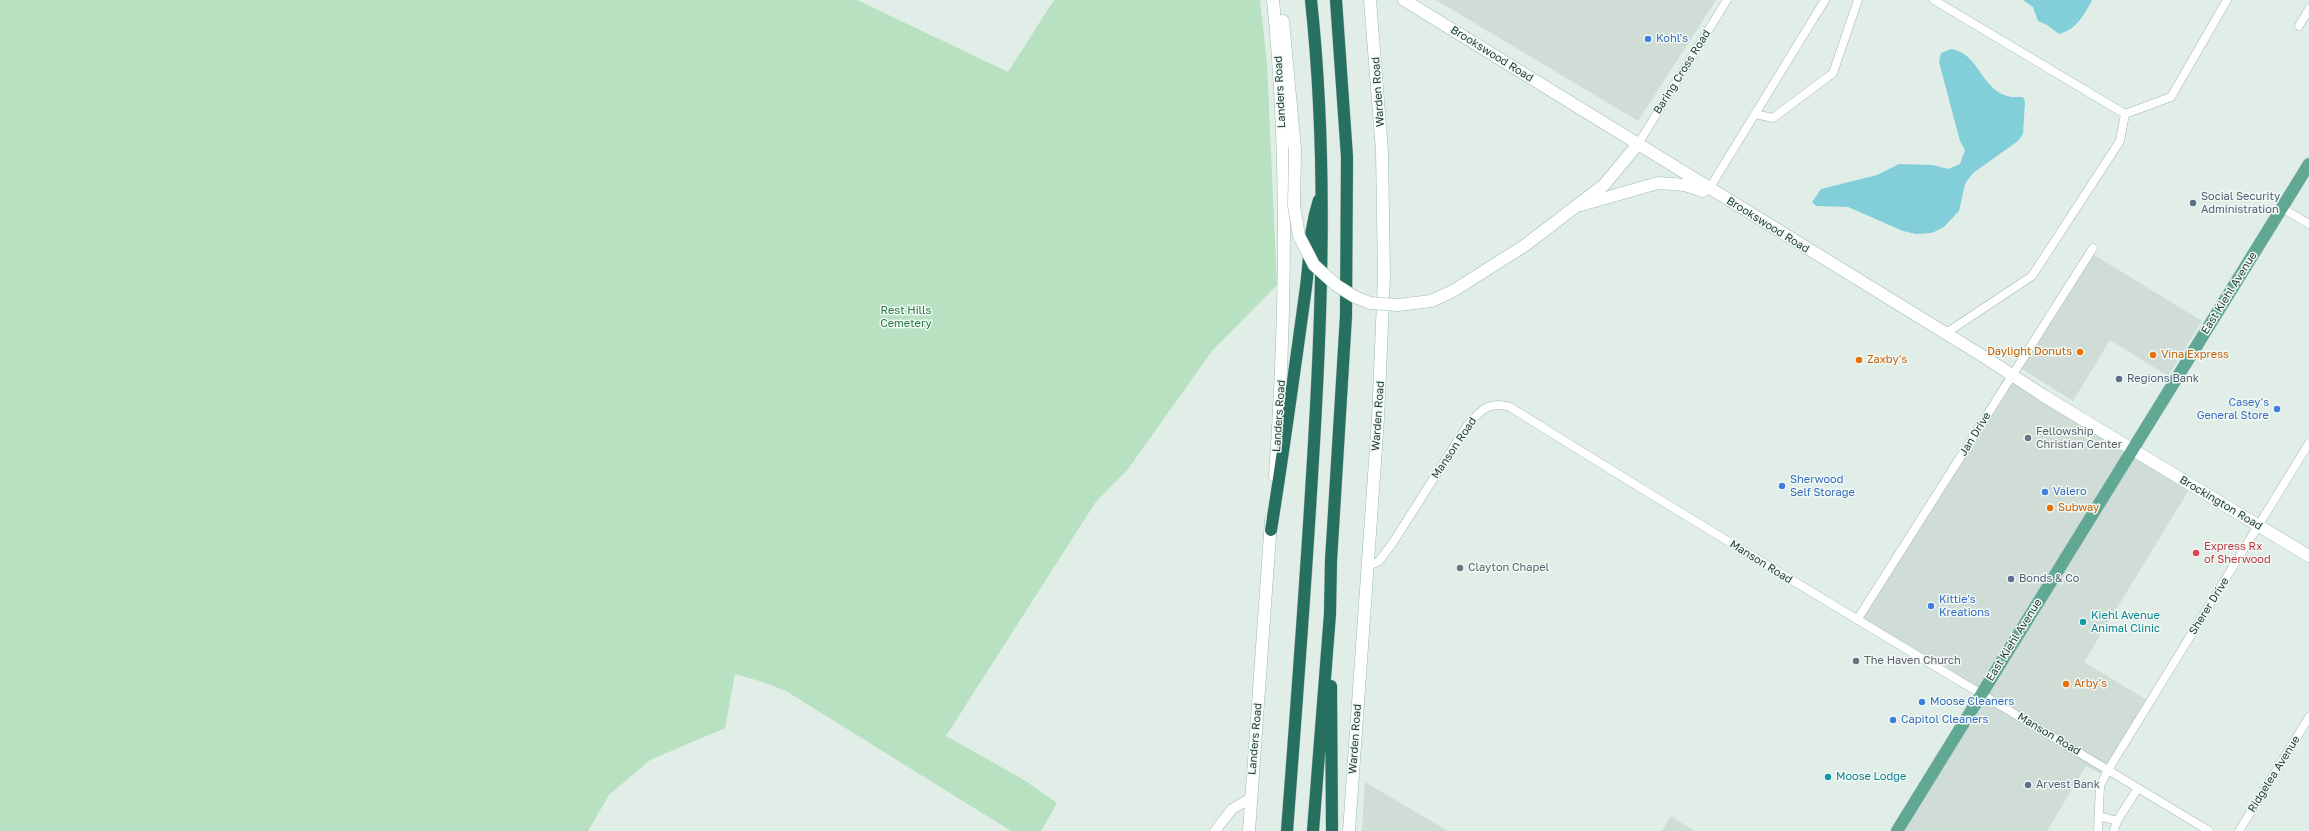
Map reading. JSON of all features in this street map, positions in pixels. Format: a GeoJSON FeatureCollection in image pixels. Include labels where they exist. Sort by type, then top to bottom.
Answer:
{"type":"FeatureCollection","features":[{"type":"Feature","properties":{"kind":"highway"},"geometry":{"type":"LineString","coordinates":[[1287,831],[1318,397],[1321,333],[1322,190],[1319,100],[1312,0]]}},
{"type":"Feature","properties":{"kind":"highway"},"geometry":{"type":"LineString","coordinates":[[1332,831],[1331,561],[1346,316],[1348,221],[1343,80],[1336,0]]}},
{"type":"Feature","properties":{"kind":"highway"},"geometry":{"type":"LineString","coordinates":[[1270,530],[1286,437],[1306,285],[1311,222],[1322,190]]}},
{"type":"Feature","properties":{"kind":"highway"},"geometry":{"type":"LineString","coordinates":[[1313,831],[1330,614]]}},
{"type":"Feature","properties":{"kind":"main road","name":"Landers Road"},"geometry":{"type":"LineString","coordinates":[[1249,831],[1280,404],[1285,276],[1283,153],[1273,0]]}},
{"type":"Feature","properties":{"kind":"main road"},"geometry":{"type":"LineString","coordinates":[[1281,0],[1295,149],[1294,206],[1299,236],[1314,265],[1336,286],[1355,297],[1370,302],[1398,305],[1431,301],[1454,291],[1524,246],[1579,205],[1604,185],[1638,144]]}},
{"type":"Feature","properties":{"kind":"main road","name":"Warden Road"},"geometry":{"type":"LineString","coordinates":[[1348,831],[1381,354],[1384,231],[1382,151],[1370,0]]}},
{"type":"Feature","properties":{"kind":"main road","name":"Brookswood Road"},"geometry":{"type":"LineString","coordinates":[[1404,0],[2132,449]]}},
{"type":"Feature","properties":{"kind":"main road","name":"East Kiehl Avenue"},"geometry":{"type":"LineString","coordinates":[[1897,831],[2309,164]]}},
{"type":"Feature","properties":{"kind":"main road"},"geometry":{"type":"LineString","coordinates":[[1579,205],[1658,183],[1686,185],[1728,200]]}},
{"type":"Feature","properties":{"kind":"main road","name":"Brockington Road"},"geometry":{"type":"LineString","coordinates":[[2132,449],[2309,556]]}},
{"type":"Feature","properties":{"kind":"street","name":"Baring Cross Road"},"geometry":{"type":"LineString","coordinates":[[1638,144],[1727,0]]}},
{"type":"Feature","properties":{"kind":"street"},"geometry":{"type":"LineString","coordinates":[[1709,189],[1825,0]]}},
{"type":"Feature","properties":{"kind":"street"},"geometry":{"type":"LineString","coordinates":[[1755,114],[1773,118],[1833,73],[1858,0]]}},
{"type":"Feature","properties":{"kind":"street"},"geometry":{"type":"LineString","coordinates":[[1934,0],[2125,114]]}},
{"type":"Feature","properties":{"kind":"street"},"geometry":{"type":"LineString","coordinates":[[2125,114],[2171,97],[2227,0]]}},
{"type":"Feature","properties":{"kind":"street"},"geometry":{"type":"LineString","coordinates":[[2299,26],[2309,9]]}},
{"type":"Feature","properties":{"kind":"street"},"geometry":{"type":"LineString","coordinates":[[1946,334],[2032,276],[2120,141],[2125,114]]}},
{"type":"Feature","properties":{"kind":"street"},"geometry":{"type":"LineString","coordinates":[[2282,208],[2309,224]]}},
{"type":"Feature","properties":{"kind":"street","name":"Jan Drive"},"geometry":{"type":"LineString","coordinates":[[1857,620],[2092,248]]}},
{"type":"Feature","properties":{"kind":"street","name":"Manson Road"},"geometry":{"type":"LineString","coordinates":[[1367,568],[1379,561],[1392,544],[1467,426],[1480,411],[1486,407],[1502,404],[1510,407],[1906,651],[1982,694],[2209,831]]}},
{"type":"Feature","properties":{"kind":"street","name":"Sherer Drive"},"geometry":{"type":"LineString","coordinates":[[2098,831],[2100,786],[2108,770],[2309,443]]}},
{"type":"Feature","properties":{"kind":"street","name":"Ridgelea Avenue"},"geometry":{"type":"LineString","coordinates":[[2239,831],[2309,717]]}},
{"type":"Feature","properties":{"kind":"street"},"geometry":{"type":"LineString","coordinates":[[2114,831],[2117,821],[2138,788]]}},
{"type":"Feature","properties":{"kind":"street"},"geometry":{"type":"LineString","coordinates":[[1214,831],[1232,809],[1251,798]]}},
{"type":"Feature","properties":{"kind":"street"},"geometry":{"type":"LineString","coordinates":[[2099,816],[2117,821]]}},
{"type":"Feature","properties":{"kind":"shaded area"},"geometry":{"type":"Polygon","coordinates":[[[1436,0],[1716,0],[1638,121],[1436,0]]]}},
{"type":"Feature","properties":{"kind":"shaded area"},"geometry":{"type":"Polygon","coordinates":[[[2086,250],[2202,321],[2168,376],[2110,340],[2073,401],[2016,365],[2086,250]]]}},
{"type":"Feature","properties":{"kind":"shaded area"},"geometry":{"type":"Polygon","coordinates":[[[2008,372],[2192,485],[2084,662],[2150,702],[2108,770],[2099,773],[2086,766],[2047,831],[1897,831],[1982,694],[1857,620],[2008,372]]]}},
{"type":"Feature","properties":{"kind":"shaded area"},"geometry":{"type":"Polygon","coordinates":[[[1365,782],[1448,831],[1362,831],[1365,782]]]}},
{"type":"Feature","properties":{"kind":"shaded area"},"geometry":{"type":"Polygon","coordinates":[[[1671,816],[1694,831],[1662,831],[1671,816]]]}},
{"type":"Feature","properties":{"kind":"green space","name":"Rest Hills Cemetery"},"geometry":{"type":"Polygon","coordinates":[[[0,0],[857,0],[1008,72],[1054,0],[1260,0],[1267,64],[1277,285],[1212,351],[1128,469],[1095,503],[946,736],[1024,780],[1057,803],[1041,831],[1011,831],[786,691],[763,682],[735,674],[725,728],[650,760],[609,795],[588,831],[0,831],[0,0]]]}},
{"type":"Feature","properties":{"kind":"water"},"geometry":{"type":"Polygon","coordinates":[[[2023,0],[2092,0],[2079,21],[2070,29],[2059,34],[2047,25],[2038,21],[2033,7],[2023,0]]]}},
{"type":"Feature","properties":{"kind":"water"},"geometry":{"type":"Polygon","coordinates":[[[1951,49],[1961,52],[1968,57],[1993,88],[2011,97],[2023,97],[2025,102],[2023,134],[2018,141],[1973,173],[1965,184],[1959,211],[1944,227],[1932,233],[1916,234],[1903,231],[1848,207],[1816,206],[1812,202],[1821,189],[1877,175],[1899,164],[1933,165],[1948,169],[1960,164],[1965,150],[1960,141],[1939,62],[1941,53],[1951,49]]]}},
{"type":"Feature","properties":{"kind":"place","name":"Kohl's"},"geometry":{"type":"Point","coordinates":[1648,39]}},
{"type":"Feature","properties":{"kind":"place","name":"Social Security Administration"},"geometry":{"type":"Point","coordinates":[2193,203]}},
{"type":"Feature","properties":{"kind":"place","name":"Daylight Donuts"},"geometry":{"type":"Point","coordinates":[2080,352]}},
{"type":"Feature","properties":{"kind":"place","name":"Vina Express"},"geometry":{"type":"Point","coordinates":[2153,355]}},
{"type":"Feature","properties":{"kind":"place","name":"Zaxby's"},"geometry":{"type":"Point","coordinates":[1859,360]}},
{"type":"Feature","properties":{"kind":"place","name":"Regions Bank"},"geometry":{"type":"Point","coordinates":[2119,379]}},
{"type":"Feature","properties":{"kind":"place","name":"Casey's General Store"},"geometry":{"type":"Point","coordinates":[2277,409]}},
{"type":"Feature","properties":{"kind":"place","name":"Fellowship Christian Center"},"geometry":{"type":"Point","coordinates":[2028,438]}},
{"type":"Feature","properties":{"kind":"place","name":"Sherwood Self Storage"},"geometry":{"type":"Point","coordinates":[1782,486]}},
{"type":"Feature","properties":{"kind":"place","name":"Valero"},"geometry":{"type":"Point","coordinates":[2045,492]}},
{"type":"Feature","properties":{"kind":"place","name":"Subway"},"geometry":{"type":"Point","coordinates":[2050,508]}},
{"type":"Feature","properties":{"kind":"place","name":"Express Rx of Sherwood"},"geometry":{"type":"Point","coordinates":[2196,553]}},
{"type":"Feature","properties":{"kind":"place","name":"Clayton Chapel"},"geometry":{"type":"Point","coordinates":[1460,568]}},
{"type":"Feature","properties":{"kind":"place","name":"Bonds & Co"},"geometry":{"type":"Point","coordinates":[2011,579]}},
{"type":"Feature","properties":{"kind":"place","name":"Kittie's Kreations"},"geometry":{"type":"Point","coordinates":[1931,606]}},
{"type":"Feature","properties":{"kind":"place","name":"Kiehl Avenue Animal Clinic"},"geometry":{"type":"Point","coordinates":[2083,622]}},
{"type":"Feature","properties":{"kind":"place","name":"The Haven Church"},"geometry":{"type":"Point","coordinates":[1856,661]}},
{"type":"Feature","properties":{"kind":"place","name":"Arby's"},"geometry":{"type":"Point","coordinates":[2066,684]}},
{"type":"Feature","properties":{"kind":"place","name":"Moose Cleaners"},"geometry":{"type":"Point","coordinates":[1922,702]}},
{"type":"Feature","properties":{"kind":"place","name":"Capitol Cleaners"},"geometry":{"type":"Point","coordinates":[1893,720]}},
{"type":"Feature","properties":{"kind":"place","name":"Moose Lodge"},"geometry":{"type":"Point","coordinates":[1828,777]}},
{"type":"Feature","properties":{"kind":"place","name":"Arvest Bank"},"geometry":{"type":"Point","coordinates":[2028,785]}}]}
